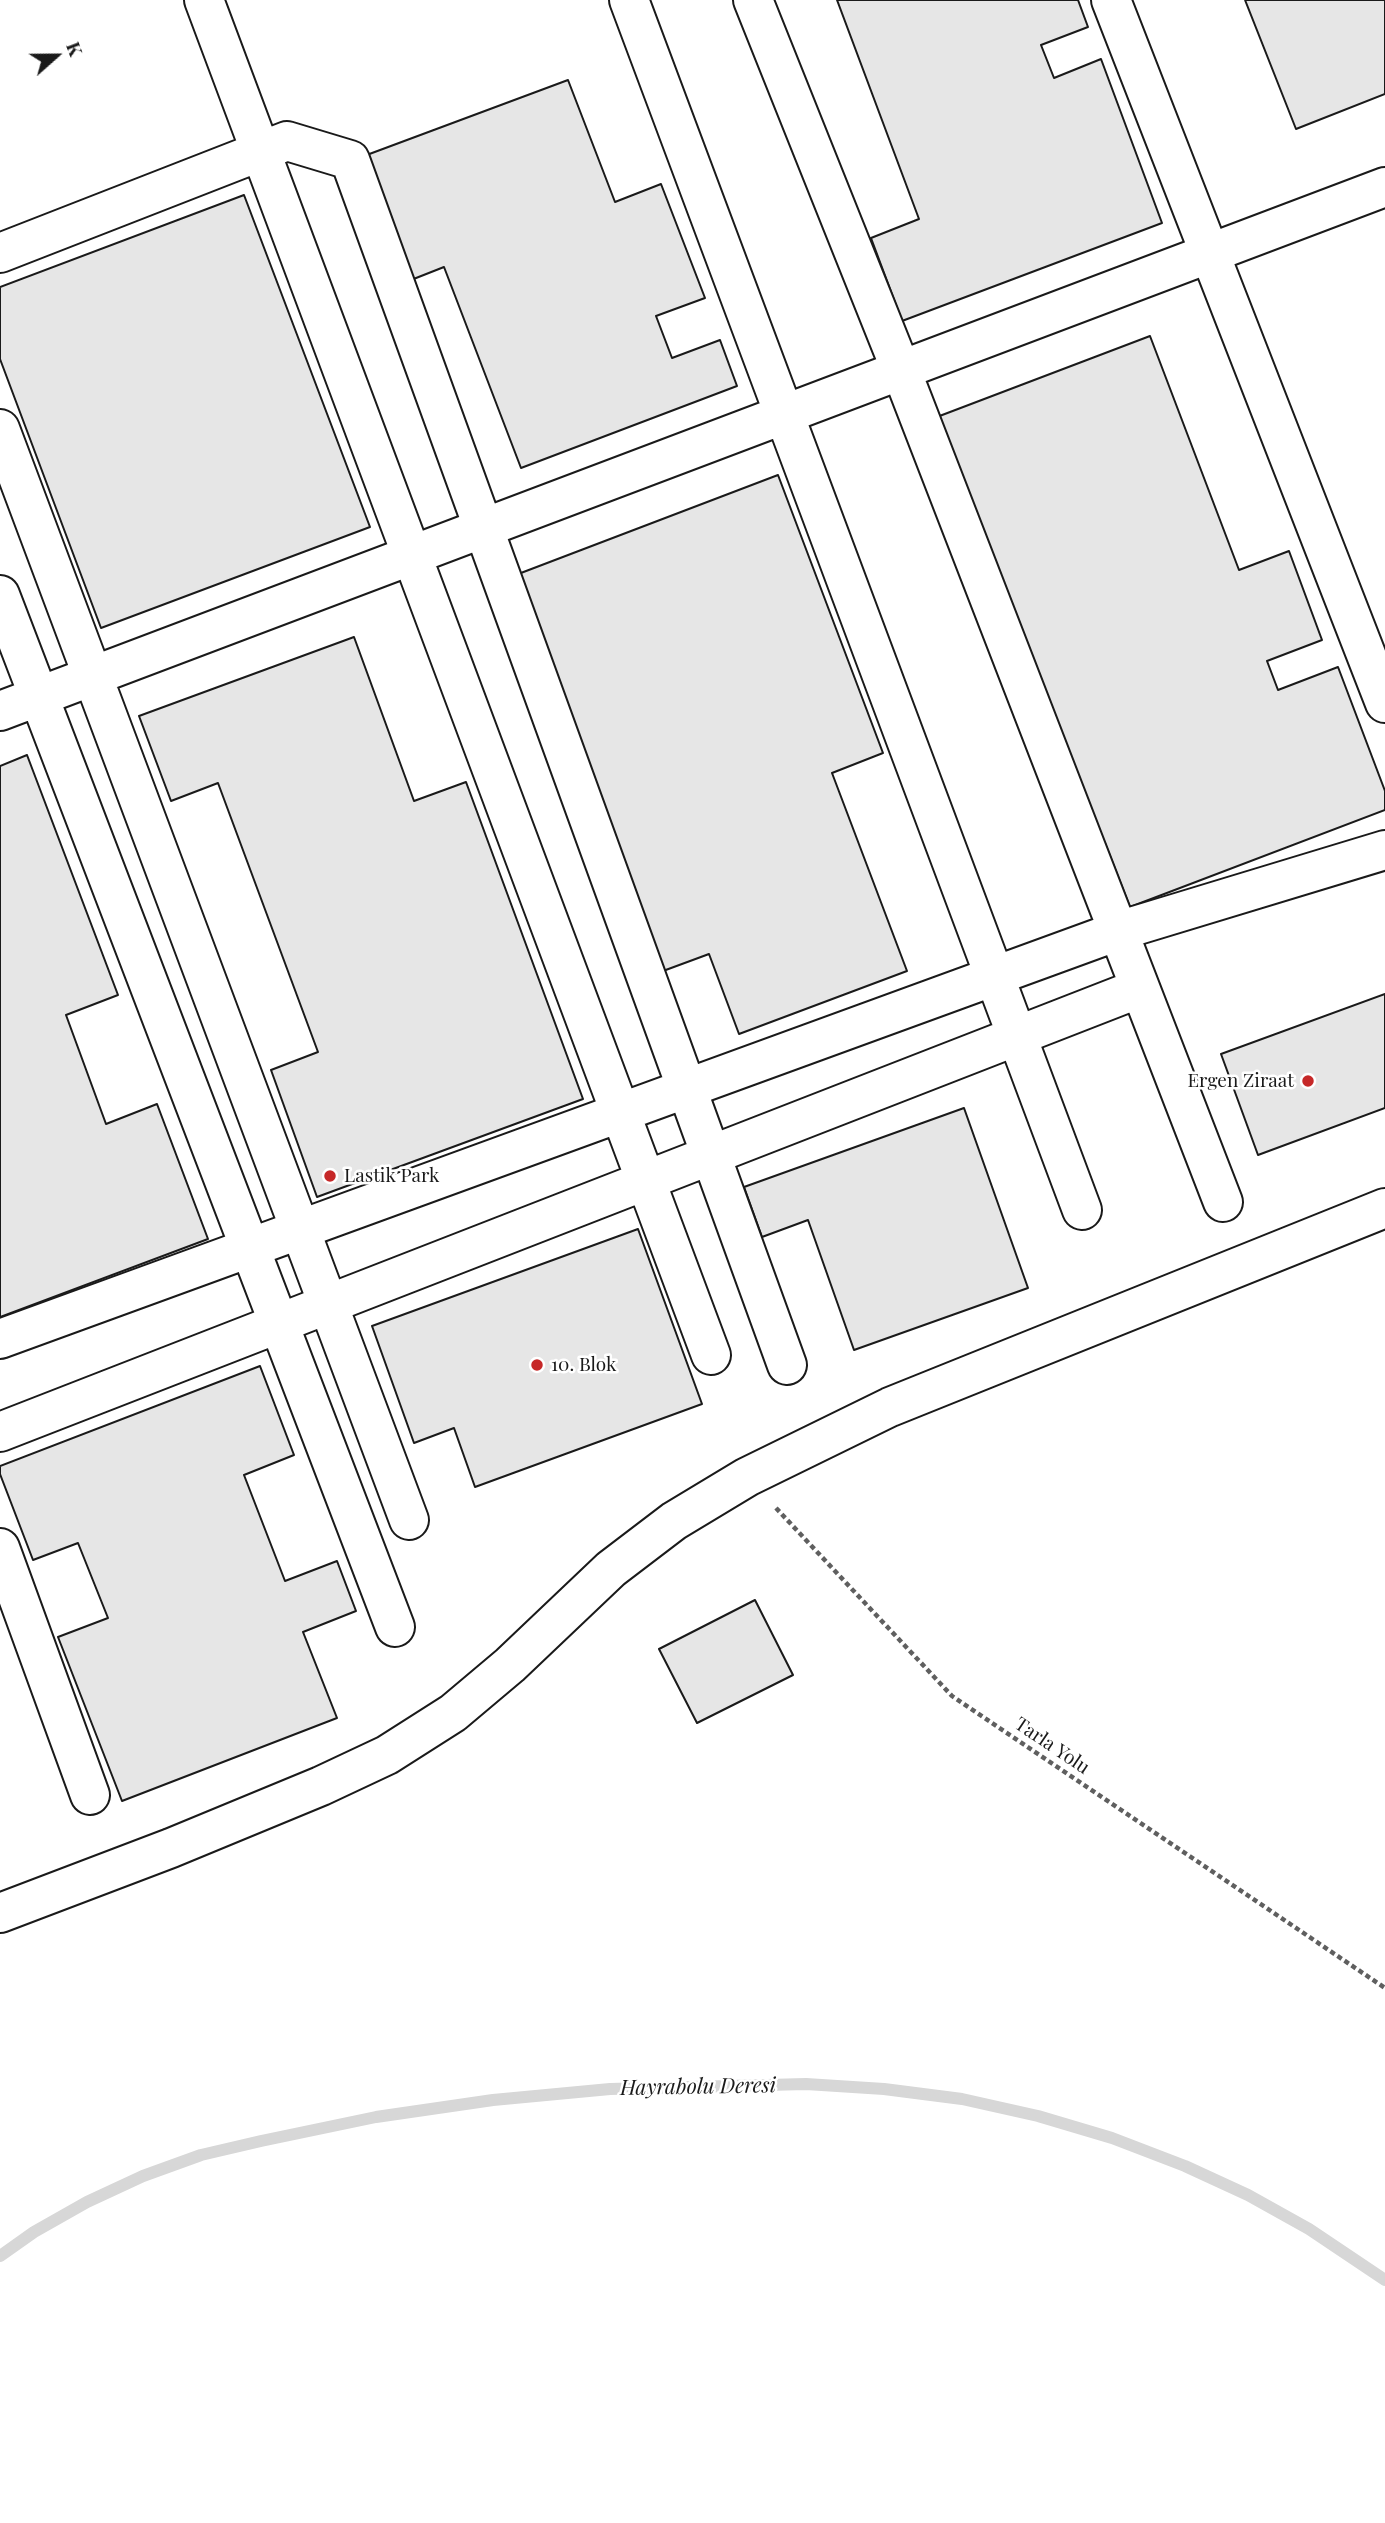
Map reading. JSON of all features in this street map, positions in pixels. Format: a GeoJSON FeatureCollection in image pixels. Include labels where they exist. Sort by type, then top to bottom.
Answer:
{"type":"FeatureCollection","features":[{"type":"Feature","properties":{"kind":"street"},"geometry":{"type":"LineString","coordinates":[[204,0],[712,1355]]}},
{"type":"Feature","properties":{"kind":"street"},"geometry":{"type":"LineString","coordinates":[[629,0],[1082,1210]]}},
{"type":"Feature","properties":{"kind":"street"},"geometry":{"type":"LineString","coordinates":[[753,0],[901,370],[1223,1202]]}},
{"type":"Feature","properties":{"kind":"street"},"geometry":{"type":"LineString","coordinates":[[1111,0],[1385,703]]}},
{"type":"Feature","properties":{"kind":"street"},"geometry":{"type":"LineString","coordinates":[[0,253],[287,141],[350,160],[786,1365]]}},
{"type":"Feature","properties":{"kind":"street"},"geometry":{"type":"LineString","coordinates":[[0,711],[1385,187]]}},
{"type":"Feature","properties":{"kind":"street"},"geometry":{"type":"LineString","coordinates":[[0,429],[409,1520]]}},
{"type":"Feature","properties":{"kind":"street"},"geometry":{"type":"LineString","coordinates":[[0,595],[395,1627]]}},
{"type":"Feature","properties":{"kind":"street"},"geometry":{"type":"LineString","coordinates":[[0,1339],[1118,931],[1385,850]]}},
{"type":"Feature","properties":{"kind":"street"},"geometry":{"type":"LineString","coordinates":[[0,1432],[1140,988]]}},
{"type":"Feature","properties":{"kind":"street"},"geometry":{"type":"LineString","coordinates":[[0,1913],[209,1833],[387,1755],[453,1713],[510,1665],[611,1569],[674,1521],[747,1477],[890,1407],[1385,1208]]}},
{"type":"Feature","properties":{"kind":"street"},"geometry":{"type":"LineString","coordinates":[[0,1548],[90,1795]]}},
{"type":"Feature","properties":{"kind":"path","name":"Tarla Yolu"},"geometry":{"type":"LineString","coordinates":[[747,1477],[953,1696],[1385,1988]]}},
{"type":"Feature","properties":{"kind":"building"},"geometry":{"type":"Polygon","coordinates":[[[837,0],[1078,0],[1088,27],[1041,45],[1054,78],[1101,59],[1162,223],[902,321],[871,238],[919,219],[837,0]]]}},
{"type":"Feature","properties":{"kind":"building"},"geometry":{"type":"Polygon","coordinates":[[[1245,0],[1385,0],[1385,94],[1296,129],[1245,0]]]}},
{"type":"Feature","properties":{"kind":"building"},"geometry":{"type":"Polygon","coordinates":[[[568,80],[615,202],[661,184],[705,298],[656,316],[672,358],[720,340],[737,386],[521,468],[444,267],[411,280],[364,156],[568,80]]]}},
{"type":"Feature","properties":{"kind":"building"},"geometry":{"type":"Polygon","coordinates":[[[244,195],[370,527],[101,628],[0,359],[0,287],[244,195]]]}},
{"type":"Feature","properties":{"kind":"building"},"geometry":{"type":"Polygon","coordinates":[[[1150,336],[1239,570],[1289,551],[1322,640],[1267,661],[1278,690],[1338,667],[1385,791],[1385,810],[1130,907],[1105,843],[1092,848],[929,420],[1150,336]]]}},
{"type":"Feature","properties":{"kind":"building"},"geometry":{"type":"Polygon","coordinates":[[[778,475],[883,753],[832,773],[907,971],[739,1034],[709,954],[663,971],[513,576],[778,475]]]}},
{"type":"Feature","properties":{"kind":"building"},"geometry":{"type":"Polygon","coordinates":[[[354,637],[414,801],[466,782],[583,1099],[317,1197],[271,1070],[318,1052],[218,783],[171,801],[139,716],[354,637]]]}},
{"type":"Feature","properties":{"kind":"building"},"geometry":{"type":"Polygon","coordinates":[[[27,755],[118,995],[66,1015],[106,1124],[157,1104],[208,1239],[0,1317],[0,766],[27,755]]]}},
{"type":"Feature","properties":{"kind":"building","name":"Ergen Ziraat"},"geometry":{"type":"Polygon","coordinates":[[[1385,994],[1385,1108],[1258,1155],[1221,1054],[1385,994]]]}},
{"type":"Feature","properties":{"kind":"building"},"geometry":{"type":"Polygon","coordinates":[[[964,1108],[1028,1288],[854,1350],[808,1220],[762,1237],[744,1187],[964,1108]]]}},
{"type":"Feature","properties":{"kind":"building","name":"10. Blok"},"geometry":{"type":"Polygon","coordinates":[[[638,1229],[702,1404],[475,1487],[454,1428],[414,1443],[372,1326],[638,1229]]]}},
{"type":"Feature","properties":{"kind":"building"},"geometry":{"type":"Polygon","coordinates":[[[260,1366],[294,1455],[244,1475],[285,1581],[337,1561],[356,1611],[303,1632],[337,1718],[122,1801],[58,1637],[108,1618],[78,1543],[33,1560],[0,1474],[0,1466],[260,1366]]]}},
{"type":"Feature","properties":{"kind":"building"},"geometry":{"type":"Polygon","coordinates":[[[755,1600],[793,1675],[697,1723],[659,1649],[755,1600]]]}},
{"type":"Feature","properties":{"kind":"waterway","name":"Hayrabolu Deresi"},"geometry":{"type":"LineString","coordinates":[[0,2256],[34,2232],[87,2202],[143,2176],[201,2155],[261,2141],[376,2117],[493,2100],[610,2089],[806,2084],[884,2089],[962,2099],[1038,2116],[1112,2138],[1185,2166],[1248,2195],[1309,2229],[1385,2280]]}},
{"type":"Feature","properties":{"kind":"place","name":"Ergen Ziraat"},"geometry":{"type":"Point","coordinates":[1308,1081]}},
{"type":"Feature","properties":{"kind":"place","name":"Lastik Park"},"geometry":{"type":"Point","coordinates":[330,1176]}},
{"type":"Feature","properties":{"kind":"place","name":"10. Blok"},"geometry":{"type":"Point","coordinates":[537,1365]}}]}
